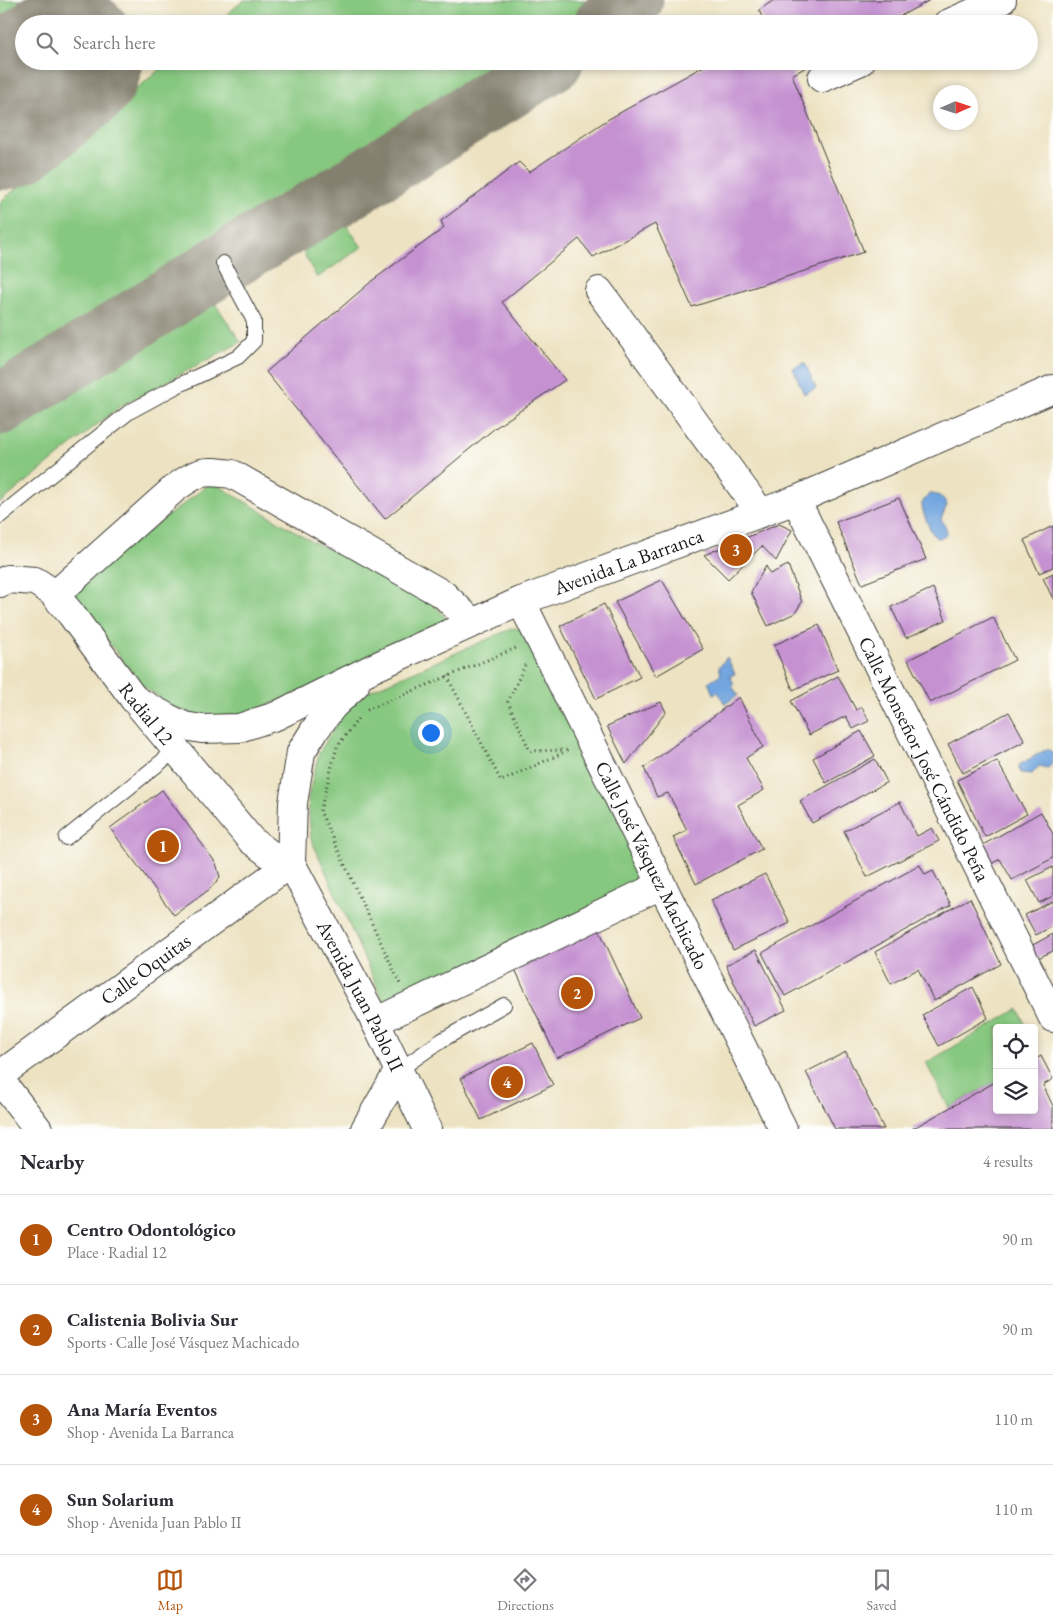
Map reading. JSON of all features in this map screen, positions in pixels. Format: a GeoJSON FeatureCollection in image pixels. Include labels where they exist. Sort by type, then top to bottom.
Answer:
{"type":"FeatureCollection","features":[{"type":"Feature","properties":{"kind":"street"},"geometry":{"type":"LineString","coordinates":[[968,15],[1002,0]]}},
{"type":"Feature","properties":{"kind":"street"},"geometry":{"type":"LineString","coordinates":[[822,78],[840,70]]}},
{"type":"Feature","properties":{"kind":"street"},"geometry":{"type":"LineString","coordinates":[[599,291],[760,513]]}},
{"type":"Feature","properties":{"kind":"street","name":"Avenida La Barranca"},"geometry":{"type":"LineString","coordinates":[[134,699],[184,726],[202,729],[240,728],[276,716],[373,668],[520,601],[796,500],[1053,389]]}},
{"type":"Feature","properties":{"kind":"street"},"geometry":{"type":"LineString","coordinates":[[55,596],[175,488],[194,475],[210,471],[232,474],[444,595],[473,623]]}},
{"type":"Feature","properties":{"kind":"street","name":"Calle Monseñor José Cándido Peña"},"geometry":{"type":"LineString","coordinates":[[796,500],[1053,1018]]}},
{"type":"Feature","properties":{"kind":"street","name":"Radial 12"},"geometry":{"type":"LineString","coordinates":[[0,583],[8,579],[35,581],[55,596],[71,614],[134,699],[251,840],[271,855],[291,863]]}},
{"type":"Feature","properties":{"kind":"street","name":"Calle José Vásquez Machicado"},"geometry":{"type":"LineString","coordinates":[[520,601],[783,1129]]}},
{"type":"Feature","properties":{"kind":"street","name":"Avenida La Barranca"},"geometry":{"type":"LineString","coordinates":[[291,863],[292,803],[302,752],[314,731],[332,707],[373,668]]}},
{"type":"Feature","properties":{"kind":"street","name":"Avenida Juan Pablo II"},"geometry":{"type":"LineString","coordinates":[[291,863],[375,1022],[427,1129]]}},
{"type":"Feature","properties":{"kind":"street","name":"Calle Oquitas"},"geometry":{"type":"LineString","coordinates":[[0,1075],[291,863]]}},
{"type":"Feature","properties":{"kind":"street"},"geometry":{"type":"LineString","coordinates":[[375,1022],[661,884]]}},
{"type":"Feature","properties":{"kind":"street"},"geometry":{"type":"LineString","coordinates":[[365,1129],[399,1070]]}},
{"type":"Feature","properties":{"kind":"street"},"geometry":{"type":"LineString","coordinates":[[0,1080],[38,1129]]}},
{"type":"Feature","properties":{"kind":"lane"},"geometry":{"type":"LineString","coordinates":[[0,516],[129,412],[175,387],[238,357],[254,341],[254,321],[223,263]]}},
{"type":"Feature","properties":{"kind":"lane"},"geometry":{"type":"LineString","coordinates":[[66,838],[176,750]]}},
{"type":"Feature","properties":{"kind":"lane"},"geometry":{"type":"LineString","coordinates":[[399,1070],[442,1040],[504,1005]]}},
{"type":"Feature","properties":{"kind":"path"},"geometry":{"type":"LineString","coordinates":[[364,711],[520,646]]}},
{"type":"Feature","properties":{"kind":"path"},"geometry":{"type":"LineString","coordinates":[[531,669],[527,660],[508,702],[530,751],[569,749]]}},
{"type":"Feature","properties":{"kind":"path"},"geometry":{"type":"LineString","coordinates":[[447,676],[501,781],[569,749]]}},
{"type":"Feature","properties":{"kind":"path"},"geometry":{"type":"LineString","coordinates":[[359,718],[337,747],[320,811],[402,987]]}},
{"type":"Feature","properties":{"kind":"path"},"geometry":{"type":"LineString","coordinates":[[569,749],[573,758]]}},
{"type":"Feature","properties":{"kind":"green space"},"geometry":{"type":"Polygon","coordinates":[[[0,0],[28,0],[22,10],[0,28],[0,0]]]}},
{"type":"Feature","properties":{"kind":"green space"},"geometry":{"type":"Polygon","coordinates":[[[244,0],[599,0],[580,15],[226,15],[244,0]]]}},
{"type":"Feature","properties":{"kind":"green space"},"geometry":{"type":"Polygon","coordinates":[[[159,70],[500,70],[0,382],[0,202],[159,70]]]}},
{"type":"Feature","properties":{"kind":"green space"},"geometry":{"type":"Polygon","coordinates":[[[336,211],[362,247],[317,278],[295,237],[336,211]]]}},
{"type":"Feature","properties":{"kind":"green space"},"geometry":{"type":"Polygon","coordinates":[[[210,296],[241,342],[119,407],[0,503],[0,428],[210,296]]]}},
{"type":"Feature","properties":{"kind":"green space"},"geometry":{"type":"Polygon","coordinates":[[[212,482],[315,543],[429,597],[447,620],[321,683],[242,716],[199,716],[173,707],[143,686],[69,592],[212,482]]]}},
{"type":"Feature","properties":{"kind":"green space"},"geometry":{"type":"Polygon","coordinates":[[[513,628],[521,629],[644,869],[641,883],[385,1005],[311,839],[308,798],[319,753],[345,709],[367,692],[513,628]]]}},
{"type":"Feature","properties":{"kind":"green space"},"geometry":{"type":"Polygon","coordinates":[[[1018,1009],[1025,1024],[993,1024],[993,1083],[949,1108],[926,1063],[1018,1009]]]}},
{"type":"Feature","properties":{"kind":"water"},"geometry":{"type":"Polygon","coordinates":[[[805,363],[816,388],[804,394],[793,368],[805,363]]]}},
{"type":"Feature","properties":{"kind":"water"},"geometry":{"type":"Polygon","coordinates":[[[930,494],[940,497],[947,505],[941,519],[946,527],[945,536],[937,538],[932,533],[923,512],[922,504],[930,494]]]}},
{"type":"Feature","properties":{"kind":"water"},"geometry":{"type":"Polygon","coordinates":[[[727,657],[735,674],[730,676],[734,684],[732,686],[738,695],[725,704],[718,692],[713,694],[708,682],[721,674],[719,667],[727,657]]]}},
{"type":"Feature","properties":{"kind":"water"},"geometry":{"type":"Polygon","coordinates":[[[1047,749],[1052,752],[1052,761],[1049,767],[1039,766],[1032,774],[1021,773],[1019,765],[1047,749]]]}},
{"type":"Feature","properties":{"kind":"building"},"geometry":{"type":"Polygon","coordinates":[[[774,0],[930,0],[902,15],[761,15],[759,10],[774,0]]]}},
{"type":"Feature","properties":{"kind":"building"},"geometry":{"type":"Polygon","coordinates":[[[697,70],[801,70],[792,75],[864,252],[692,307],[655,224],[593,257],[579,239],[502,302],[565,380],[495,428],[385,519],[266,372],[373,280],[444,228],[441,221],[519,162],[529,172],[607,120],[697,70]]]}},
{"type":"Feature","properties":{"kind":"building"},"geometry":{"type":"Polygon","coordinates":[[[899,498],[926,559],[862,584],[836,522],[899,498]]]}},
{"type":"Feature","properties":{"kind":"building"},"geometry":{"type":"Polygon","coordinates":[[[779,524],[792,530],[776,561],[762,546],[728,579],[704,555],[779,524]]]}},
{"type":"Feature","properties":{"kind":"building"},"geometry":{"type":"Polygon","coordinates":[[[1053,526],[1053,567],[1039,573],[1024,540],[1053,526]]]}},
{"type":"Feature","properties":{"kind":"building"},"geometry":{"type":"Polygon","coordinates":[[[788,565],[802,602],[795,613],[768,626],[751,592],[766,566],[770,574],[788,565]]]}},
{"type":"Feature","properties":{"kind":"building"},"geometry":{"type":"Polygon","coordinates":[[[1053,573],[1053,599],[1043,578],[1053,573]]]}},
{"type":"Feature","properties":{"kind":"building"},"geometry":{"type":"Polygon","coordinates":[[[662,580],[703,649],[656,676],[615,602],[662,580]]]}},
{"type":"Feature","properties":{"kind":"building"},"geometry":{"type":"Polygon","coordinates":[[[933,588],[946,620],[906,638],[891,607],[933,588]]]}},
{"type":"Feature","properties":{"kind":"building"},"geometry":{"type":"Polygon","coordinates":[[[604,604],[640,677],[596,699],[560,626],[604,604]]]}},
{"type":"Feature","properties":{"kind":"building"},"geometry":{"type":"Polygon","coordinates":[[[993,617],[1015,660],[930,703],[908,660],[993,617]]]}},
{"type":"Feature","properties":{"kind":"building"},"geometry":{"type":"Polygon","coordinates":[[[819,625],[838,670],[793,690],[774,645],[819,625]]]}},
{"type":"Feature","properties":{"kind":"building"},"geometry":{"type":"Polygon","coordinates":[[[838,676],[856,710],[862,707],[869,721],[853,729],[846,716],[809,735],[791,701],[838,676]]]}},
{"type":"Feature","properties":{"kind":"building"},"geometry":{"type":"Polygon","coordinates":[[[739,697],[763,747],[746,758],[764,790],[738,805],[762,849],[696,884],[673,837],[687,830],[668,793],[657,797],[644,768],[739,697]]]}},
{"type":"Feature","properties":{"kind":"building"},"geometry":{"type":"Polygon","coordinates":[[[661,702],[666,712],[626,764],[607,726],[661,702]]]}},
{"type":"Feature","properties":{"kind":"building"},"geometry":{"type":"Polygon","coordinates":[[[1009,712],[1025,741],[963,773],[948,744],[1009,712]]]}},
{"type":"Feature","properties":{"kind":"building"},"geometry":{"type":"Polygon","coordinates":[[[861,731],[875,756],[826,783],[813,758],[861,731]]]}},
{"type":"Feature","properties":{"kind":"building"},"geometry":{"type":"Polygon","coordinates":[[[875,759],[887,782],[812,823],[800,801],[875,759]]]}},
{"type":"Feature","properties":{"kind":"building"},"geometry":{"type":"Polygon","coordinates":[[[997,761],[1027,814],[985,837],[957,780],[997,761]]]}},
{"type":"Feature","properties":{"kind":"building"},"geometry":{"type":"Polygon","coordinates":[[[162,790],[216,863],[220,877],[210,889],[174,915],[110,828],[162,790]]]}},
{"type":"Feature","properties":{"kind":"building"},"geometry":{"type":"Polygon","coordinates":[[[900,802],[917,836],[932,828],[939,841],[867,877],[844,831],[900,802]]]}},
{"type":"Feature","properties":{"kind":"building"},"geometry":{"type":"Polygon","coordinates":[[[1041,812],[1053,834],[1053,858],[1012,880],[1000,859],[991,864],[981,846],[1041,812]]]}},
{"type":"Feature","properties":{"kind":"building"},"geometry":{"type":"Polygon","coordinates":[[[920,865],[925,875],[933,871],[951,905],[785,996],[762,953],[920,865]]]}},
{"type":"Feature","properties":{"kind":"building"},"geometry":{"type":"Polygon","coordinates":[[[1053,867],[1053,896],[1039,903],[1027,880],[1053,867]]]}},
{"type":"Feature","properties":{"kind":"building"},"geometry":{"type":"Polygon","coordinates":[[[765,874],[790,923],[733,950],[711,900],[765,874]]]}},
{"type":"Feature","properties":{"kind":"building"},"geometry":{"type":"Polygon","coordinates":[[[970,898],[1001,964],[934,1001],[918,969],[891,984],[875,952],[970,898]]]}},
{"type":"Feature","properties":{"kind":"building"},"geometry":{"type":"Polygon","coordinates":[[[1053,901],[1053,926],[1036,935],[1025,915],[1053,901]]]}},
{"type":"Feature","properties":{"kind":"building"},"geometry":{"type":"Polygon","coordinates":[[[598,927],[640,1018],[557,1058],[514,967],[598,927]]]}},
{"type":"Feature","properties":{"kind":"building"},"geometry":{"type":"Polygon","coordinates":[[[1053,934],[1053,951],[1036,959],[1029,947],[1053,934]]]}},
{"type":"Feature","properties":{"kind":"building"},"geometry":{"type":"Polygon","coordinates":[[[756,950],[786,1010],[754,1026],[726,965],[756,950]]]}},
{"type":"Feature","properties":{"kind":"building"},"geometry":{"type":"Polygon","coordinates":[[[973,987],[988,1018],[939,1046],[922,1015],[973,987]]]}},
{"type":"Feature","properties":{"kind":"building"},"geometry":{"type":"Polygon","coordinates":[[[533,1043],[553,1085],[481,1120],[461,1078],[533,1043]]]}},
{"type":"Feature","properties":{"kind":"building"},"geometry":{"type":"Polygon","coordinates":[[[846,1052],[884,1129],[835,1129],[806,1072],[846,1052]]]}},
{"type":"Feature","properties":{"kind":"building"},"geometry":{"type":"Polygon","coordinates":[[[1041,1056],[1053,1079],[1043,1085],[1053,1106],[1053,1129],[912,1129],[993,1083],[993,1114],[1038,1114],[1038,1058],[1041,1056]]]}},
{"type":"Feature","properties":{"kind":"taxiway"},"geometry":{"type":"LineString","coordinates":[[615,15],[633,0]]}},
{"type":"Feature","properties":{"kind":"taxiway"},"geometry":{"type":"LineString","coordinates":[[0,405],[242,252],[335,198],[539,70]]}},
{"type":"Feature","properties":{"kind":"runway"},"geometry":{"type":"LineString","coordinates":[[0,114],[55,70]]}},
{"type":"Feature","properties":{"kind":"place","name":"Ana María Eventos"},"geometry":{"type":"Point","coordinates":[736,550]}},
{"type":"Feature","properties":{"kind":"place","name":"Centro Odontológico"},"geometry":{"type":"Point","coordinates":[163,846]}},
{"type":"Feature","properties":{"kind":"place","name":"Calistenia Bolivia Sur"},"geometry":{"type":"Point","coordinates":[577,993]}},
{"type":"Feature","properties":{"kind":"place","name":"Sun Solarium"},"geometry":{"type":"Point","coordinates":[507,1082]}}]}
